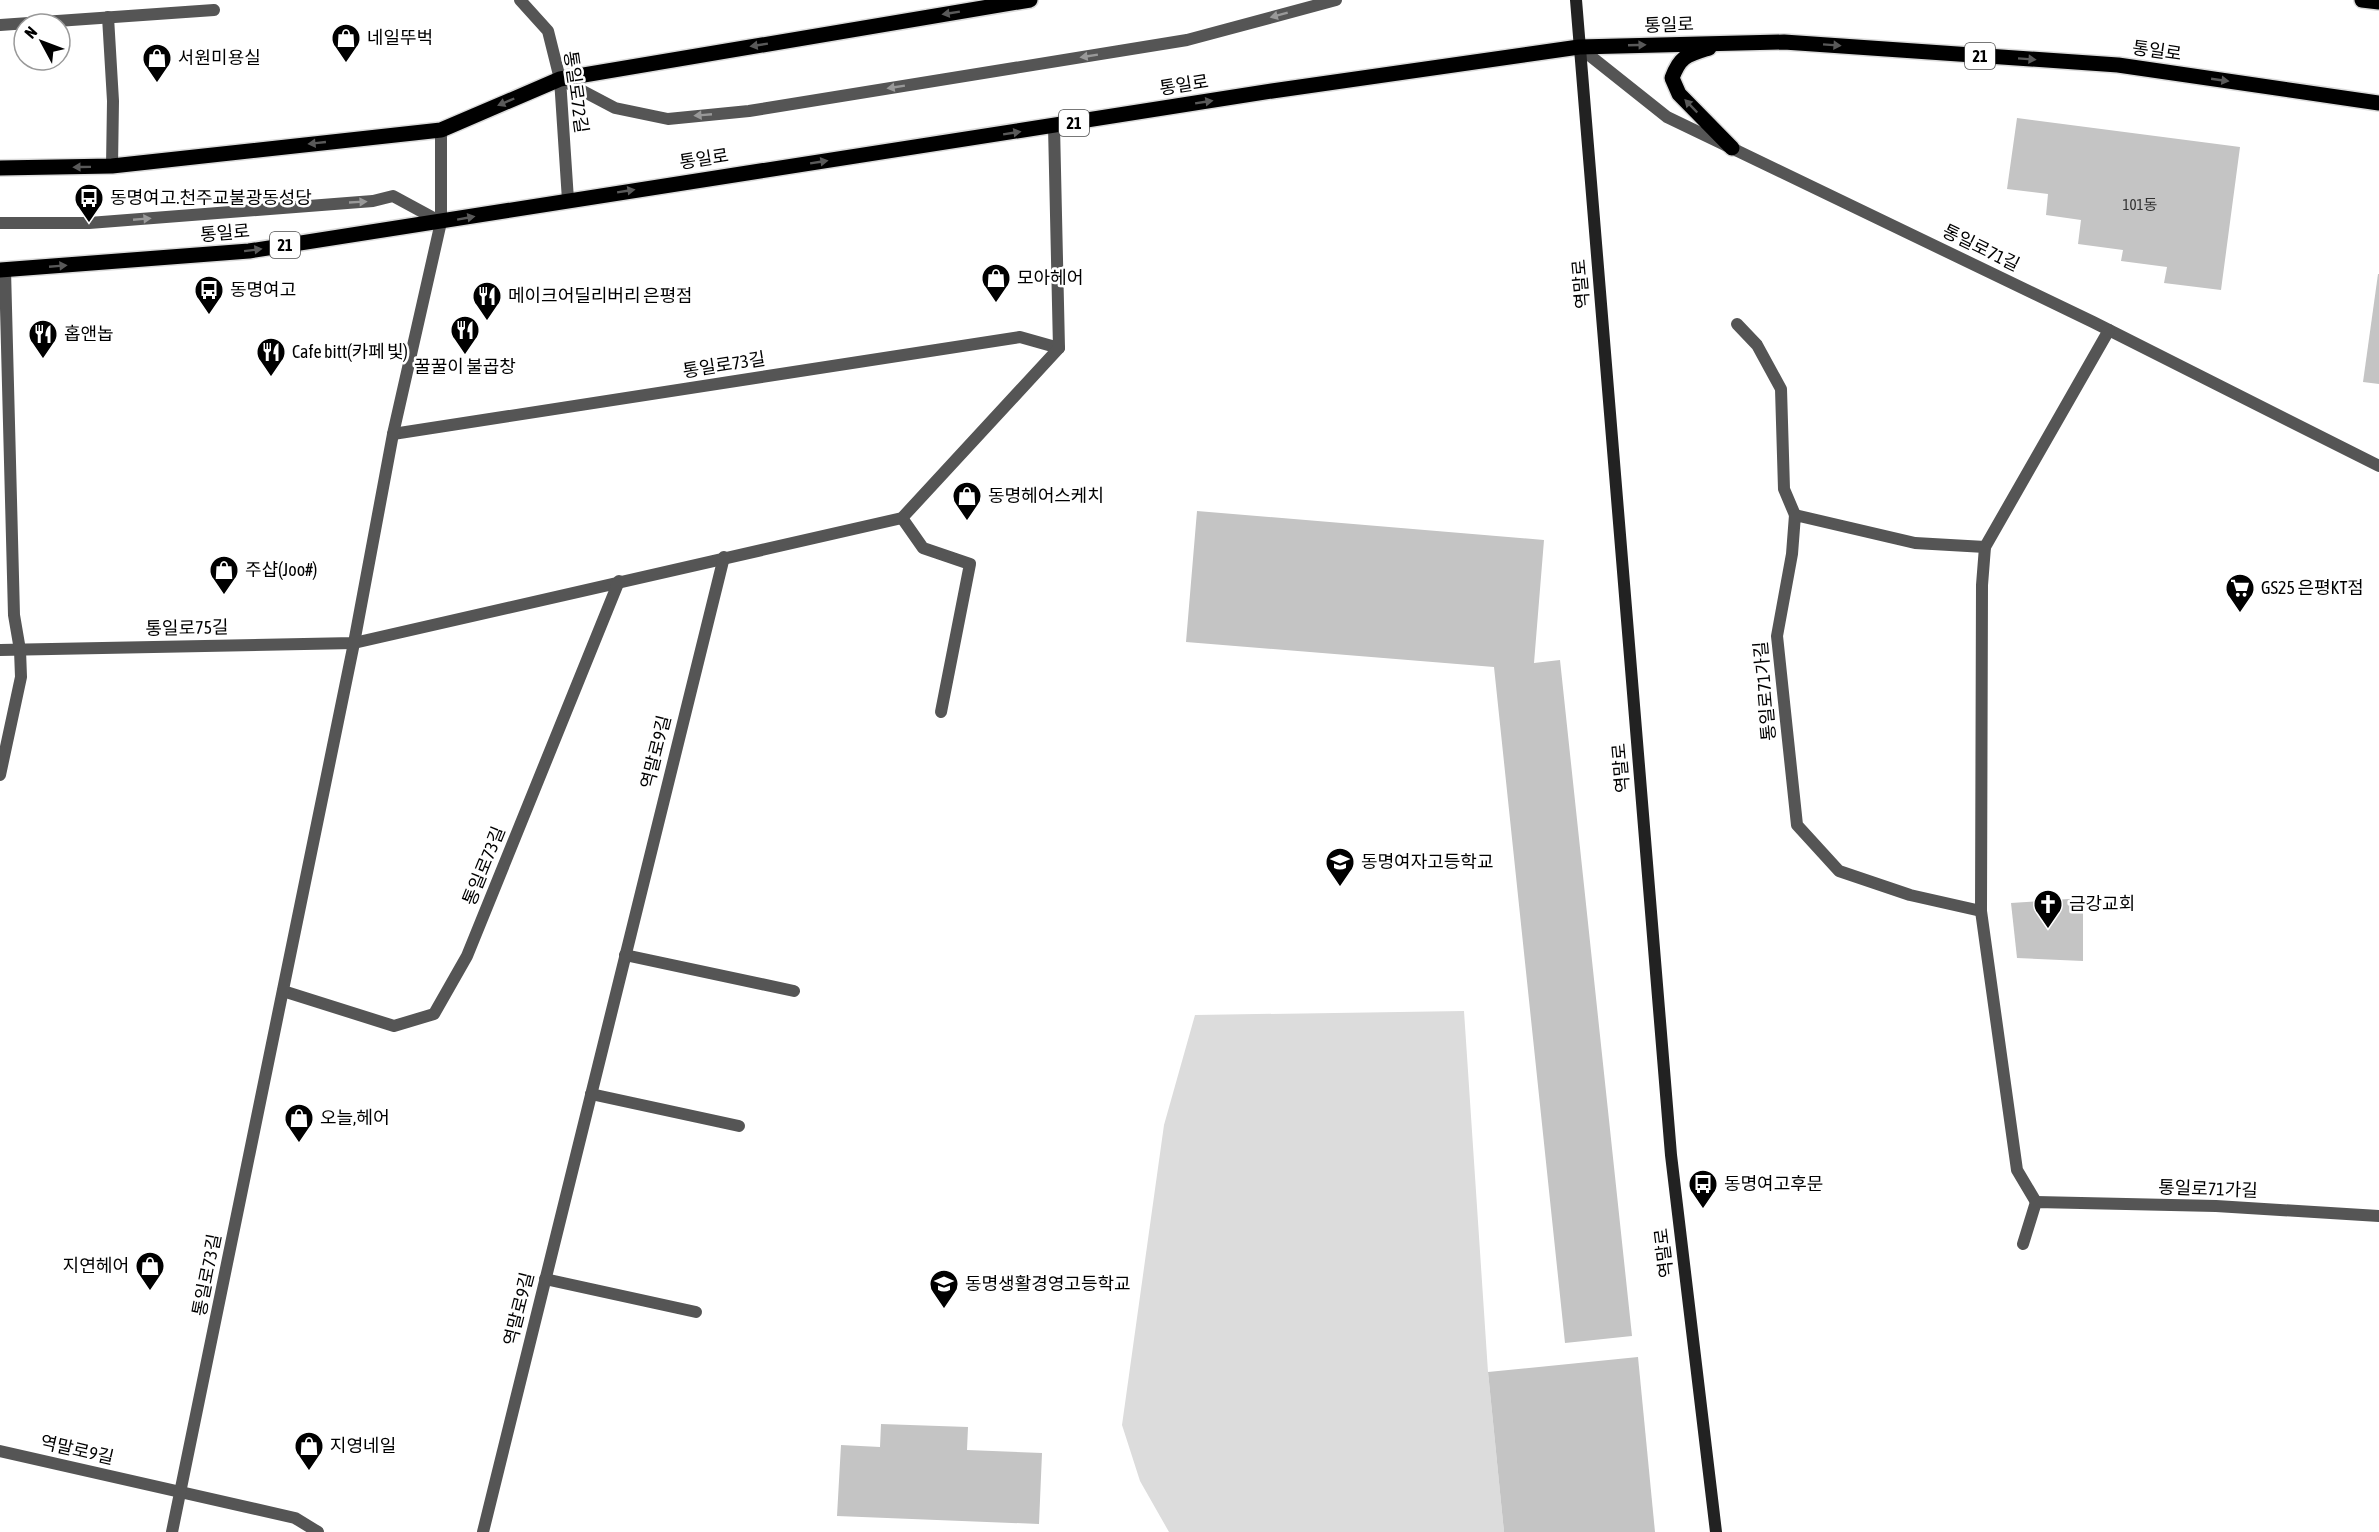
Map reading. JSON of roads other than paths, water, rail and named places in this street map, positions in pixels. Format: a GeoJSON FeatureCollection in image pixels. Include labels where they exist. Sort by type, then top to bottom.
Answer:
{"type":"FeatureCollection","features":[{"type":"Feature","properties":{"kind":"main road"},"geometry":{"type":"LineString","coordinates":[[0,168],[112,166],[441,130],[560,79],[1030,0]]}},
{"type":"Feature","properties":{"kind":"main road"},"geometry":{"type":"LineString","coordinates":[[2362,0],[2379,2]]}},
{"type":"Feature","properties":{"kind":"main road","name":"통일로"},"geometry":{"type":"LineString","coordinates":[[3,270],[249,251],[568,200],[1579,47],[1784,42],[2118,65],[2379,103]]}},
{"type":"Feature","properties":{"kind":"main road"},"geometry":{"type":"LineString","coordinates":[[1724,43],[1688,55],[1678,63],[1672,78],[1679,94],[1732,148]]}},
{"type":"Feature","properties":{"kind":"street","name":"통일로72길"},"geometry":{"type":"LineString","coordinates":[[520,0],[548,32],[560,79],[568,200]]}},
{"type":"Feature","properties":{"kind":"street"},"geometry":{"type":"LineString","coordinates":[[560,79],[615,108],[668,119],[737,112],[1187,39],[1336,0]]}},
{"type":"Feature","properties":{"kind":"street","name":"역말로"},"geometry":{"type":"LineString","coordinates":[[1576,0],[1671,1155],[1716,1532]]}},
{"type":"Feature","properties":{"kind":"street"},"geometry":{"type":"LineString","coordinates":[[0,25],[214,10]]}},
{"type":"Feature","properties":{"kind":"street"},"geometry":{"type":"LineString","coordinates":[[108,17],[114,101],[112,166]]}},
{"type":"Feature","properties":{"kind":"street","name":"통일로71길"},"geometry":{"type":"LineString","coordinates":[[1579,47],[1667,117],[2109,330],[2379,466]]}},
{"type":"Feature","properties":{"kind":"street"},"geometry":{"type":"LineString","coordinates":[[354,643],[902,518],[1059,348],[1054,126]]}},
{"type":"Feature","properties":{"kind":"street","name":"통일로73길"},"geometry":{"type":"LineString","coordinates":[[172,1532],[354,643],[393,434],[441,222],[441,130]]}},
{"type":"Feature","properties":{"kind":"street"},"geometry":{"type":"LineString","coordinates":[[0,223],[89,223],[374,201],[393,196],[441,222]]}},
{"type":"Feature","properties":{"kind":"street"},"geometry":{"type":"LineString","coordinates":[[0,775],[21,677],[20,650],[14,615],[3,270]]}},
{"type":"Feature","properties":{"kind":"street","name":"통일로71가길"},"geometry":{"type":"LineString","coordinates":[[1737,324],[1757,345],[1781,389],[1784,489],[1795,515],[1792,554],[1777,636],[1797,825],[1839,871],[1910,895],[1982,911]]}},
{"type":"Feature","properties":{"kind":"street"},"geometry":{"type":"LineString","coordinates":[[2023,1244],[2036,1202],[2017,1170],[1982,911],[1982,585],[1985,547],[2109,330]]}},
{"type":"Feature","properties":{"kind":"street","name":"통일로73길"},"geometry":{"type":"LineString","coordinates":[[393,434],[1020,337],[1059,348]]}},
{"type":"Feature","properties":{"kind":"street"},"geometry":{"type":"LineString","coordinates":[[1795,515],[1914,543],[1985,547]]}},
{"type":"Feature","properties":{"kind":"street"},"geometry":{"type":"LineString","coordinates":[[902,518],[923,548],[970,564],[941,712]]}},
{"type":"Feature","properties":{"kind":"street","name":"역말로9길"},"geometry":{"type":"LineString","coordinates":[[483,1532],[724,558]]}},
{"type":"Feature","properties":{"kind":"street","name":"통일로73길"},"geometry":{"type":"LineString","coordinates":[[283,990],[394,1026],[434,1014],[467,956],[619,581]]}},
{"type":"Feature","properties":{"kind":"street","name":"통일로75길"},"geometry":{"type":"LineString","coordinates":[[0,650],[354,643]]}},
{"type":"Feature","properties":{"kind":"street"},"geometry":{"type":"LineString","coordinates":[[625,955],[794,990]]}},
{"type":"Feature","properties":{"kind":"street"},"geometry":{"type":"LineString","coordinates":[[591,1094],[739,1126]]}},
{"type":"Feature","properties":{"kind":"street","name":"통일로71가길"},"geometry":{"type":"LineString","coordinates":[[2036,1202],[2216,1206],[2379,1216]]}},
{"type":"Feature","properties":{"kind":"street"},"geometry":{"type":"LineString","coordinates":[[545,1279],[696,1312]]}},
{"type":"Feature","properties":{"kind":"street","name":"역말로9길"},"geometry":{"type":"LineString","coordinates":[[0,1451],[295,1518],[318,1532]]}},
{"type":"Feature","properties":{"kind":"place","name":"네일뚜벅"},"geometry":{"type":"Point","coordinates":[346,64]}},
{"type":"Feature","properties":{"kind":"place","name":"서원미용실"},"geometry":{"type":"Point","coordinates":[157,84]}},
{"type":"Feature","properties":{"kind":"place","name":"동명여고.천주교불광동성당"},"geometry":{"type":"Point","coordinates":[89,224]}},
{"type":"Feature","properties":{"kind":"place","name":"모아헤어"},"geometry":{"type":"Point","coordinates":[996,304]}},
{"type":"Feature","properties":{"kind":"place","name":"동명여고"},"geometry":{"type":"Point","coordinates":[209,316]}},
{"type":"Feature","properties":{"kind":"place","name":"메이크어딜리버리 은평점"},"geometry":{"type":"Point","coordinates":[487,322]}},
{"type":"Feature","properties":{"kind":"place","name":"꿀꿀이 불곱창"},"geometry":{"type":"Point","coordinates":[465,356]}},
{"type":"Feature","properties":{"kind":"place","name":"홉앤놉"},"geometry":{"type":"Point","coordinates":[43,360]}},
{"type":"Feature","properties":{"kind":"place","name":"Cafe bitt(카페 빛)"},"geometry":{"type":"Point","coordinates":[271,378]}},
{"type":"Feature","properties":{"kind":"place","name":"동명헤어스케치"},"geometry":{"type":"Point","coordinates":[967,522]}},
{"type":"Feature","properties":{"kind":"place","name":"주샵(Joo#)"},"geometry":{"type":"Point","coordinates":[224,596]}},
{"type":"Feature","properties":{"kind":"place","name":"GS25 은평KT점"},"geometry":{"type":"Point","coordinates":[2240,614]}},
{"type":"Feature","properties":{"kind":"place","name":"동명여자고등학교"},"geometry":{"type":"Point","coordinates":[1340,888]}},
{"type":"Feature","properties":{"kind":"place","name":"금강교회"},"geometry":{"type":"Point","coordinates":[2048,930]}},
{"type":"Feature","properties":{"kind":"place","name":"오늘,헤어"},"geometry":{"type":"Point","coordinates":[299,1144]}},
{"type":"Feature","properties":{"kind":"place","name":"동명여고후문"},"geometry":{"type":"Point","coordinates":[1703,1210]}},
{"type":"Feature","properties":{"kind":"place","name":"지연헤어"},"geometry":{"type":"Point","coordinates":[150,1292]}},
{"type":"Feature","properties":{"kind":"place","name":"동명생활경영고등학교"},"geometry":{"type":"Point","coordinates":[944,1310]}},
{"type":"Feature","properties":{"kind":"place","name":"지영네일"},"geometry":{"type":"Point","coordinates":[309,1472]}}]}
